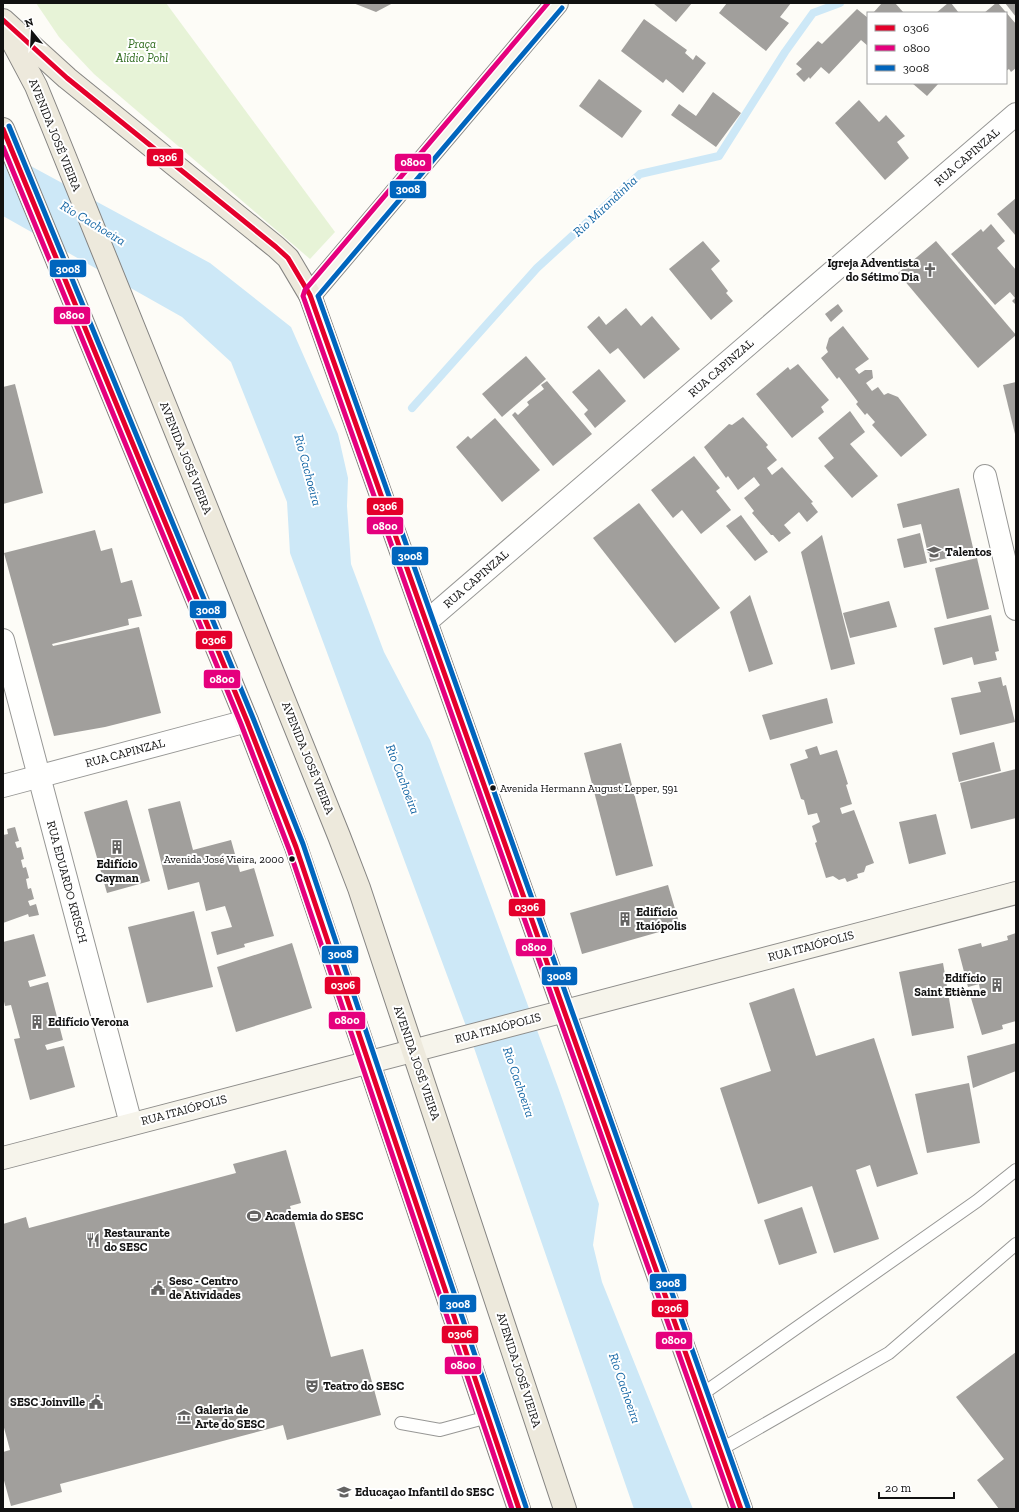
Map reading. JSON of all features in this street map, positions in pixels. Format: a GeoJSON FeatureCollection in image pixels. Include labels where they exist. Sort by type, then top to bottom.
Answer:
{"type":"FeatureCollection","features":[{"type":"Feature","properties":{"kind":"main road"},"geometry":{"type":"LineString","coordinates":[[310,295],[557,3]]}},
{"type":"Feature","properties":{"kind":"main road"},"geometry":{"type":"LineString","coordinates":[[3,20],[67,78],[276,247],[288,258],[299,273],[310,295],[741,1509]]}},
{"type":"Feature","properties":{"kind":"main road","name":"AVENIDA JOSÉ VIEIRA"},"geometry":{"type":"LineString","coordinates":[[3,25],[21,54],[36,86],[339,836],[413,1050],[565,1509]]}},
{"type":"Feature","properties":{"kind":"main road"},"geometry":{"type":"LineString","coordinates":[[5,134],[247,721],[296,847],[519,1509]]}},
{"type":"Feature","properties":{"kind":"main road","name":"RUA ITAIÓPOLIS"},"geometry":{"type":"LineString","coordinates":[[3,1158],[564,1010],[1016,893]]}},
{"type":"Feature","properties":{"kind":"street","name":"RUA CAPINZAL"},"geometry":{"type":"LineString","coordinates":[[426,622],[1016,114]]}},
{"type":"Feature","properties":{"kind":"street"},"geometry":{"type":"LineString","coordinates":[[985,476],[1016,609]]}},
{"type":"Feature","properties":{"kind":"street","name":"RUA EDUARDO KRISCH"},"geometry":{"type":"LineString","coordinates":[[3,640],[131,1124]]}},
{"type":"Feature","properties":{"kind":"street","name":"RUA CAPINZAL"},"geometry":{"type":"LineString","coordinates":[[3,786],[247,721]]}},
{"type":"Feature","properties":{"kind":"lane"},"geometry":{"type":"LineString","coordinates":[[701,1396],[976,1201],[1016,1170]]}},
{"type":"Feature","properties":{"kind":"lane"},"geometry":{"type":"LineString","coordinates":[[720,1450],[889,1353],[1016,1244]]}},
{"type":"Feature","properties":{"kind":"lane"},"geometry":{"type":"LineString","coordinates":[[402,1423],[440,1430],[488,1417]]}},
{"type":"Feature","properties":{"kind":"green space","name":"Praça Alídio Pohl"},"geometry":{"type":"Polygon","coordinates":[[[36,3],[166,3],[335,232],[310,259],[94,74],[59,37],[36,3]]]}},
{"type":"Feature","properties":{"kind":"water","name":"Rio Cachoeira"},"geometry":{"type":"Polygon","coordinates":[[[3,151],[210,263],[291,327],[338,434],[348,478],[347,506],[351,564],[384,652],[430,740],[558,1087],[599,1204],[593,1245],[602,1282],[693,1509],[634,1509],[473,1045],[290,553],[287,502],[231,362],[182,317],[3,216],[3,151]]]}},
{"type":"Feature","properties":{"kind":"building"},"geometry":{"type":"Polygon","coordinates":[[[353,3],[393,3],[376,12],[353,3]]]}},
{"type":"Feature","properties":{"kind":"building"},"geometry":{"type":"Polygon","coordinates":[[[653,3],[692,3],[676,22],[653,3]]]}},
{"type":"Feature","properties":{"kind":"building"},"geometry":{"type":"Polygon","coordinates":[[[727,3],[791,3],[780,17],[789,23],[766,51],[719,13],[727,3]]]}},
{"type":"Feature","properties":{"kind":"building"},"geometry":{"type":"Polygon","coordinates":[[[882,3],[895,3],[903,12],[874,12],[882,3]]]}},
{"type":"Feature","properties":{"kind":"building"},"geometry":{"type":"Polygon","coordinates":[[[948,3],[951,3],[958,12],[937,12],[948,3]]]}},
{"type":"Feature","properties":{"kind":"building"},"geometry":{"type":"Polygon","coordinates":[[[998,3],[1006,12],[985,12],[998,3]]]}},
{"type":"Feature","properties":{"kind":"building"},"geometry":{"type":"Polygon","coordinates":[[[1005,3],[1016,3],[1016,17],[1005,3]]]}},
{"type":"Feature","properties":{"kind":"building"},"geometry":{"type":"Polygon","coordinates":[[[857,9],[867,17],[867,45],[861,40],[829,74],[821,67],[810,79],[809,77],[804,82],[796,74],[802,69],[796,64],[818,41],[822,44],[857,9]]]}},
{"type":"Feature","properties":{"kind":"building"},"geometry":{"type":"Polygon","coordinates":[[[1007,14],[1016,24],[1016,68],[1011,72],[1009,69],[1007,70],[1007,14]]]}},
{"type":"Feature","properties":{"kind":"building"},"geometry":{"type":"Polygon","coordinates":[[[644,19],[687,50],[685,53],[693,60],[696,55],[706,63],[683,93],[666,79],[663,83],[621,51],[644,19]]]}},
{"type":"Feature","properties":{"kind":"building"},"geometry":{"type":"Polygon","coordinates":[[[599,79],[642,111],[622,138],[579,106],[599,79]]]}},
{"type":"Feature","properties":{"kind":"building"},"geometry":{"type":"Polygon","coordinates":[[[913,84],[938,84],[927,96],[913,84]]]}},
{"type":"Feature","properties":{"kind":"building"},"geometry":{"type":"Polygon","coordinates":[[[713,92],[741,113],[716,147],[671,115],[679,104],[696,116],[713,92]]]}},
{"type":"Feature","properties":{"kind":"building"},"geometry":{"type":"Polygon","coordinates":[[[859,100],[879,122],[886,115],[905,136],[897,142],[909,158],[885,180],[835,123],[859,100]]]}},
{"type":"Feature","properties":{"kind":"building"},"geometry":{"type":"Polygon","coordinates":[[[1016,198],[1016,236],[997,214],[1016,198]]]}},
{"type":"Feature","properties":{"kind":"building"},"geometry":{"type":"Polygon","coordinates":[[[991,224],[1005,241],[997,248],[1016,270],[1016,305],[1012,301],[1015,298],[1010,292],[995,305],[951,254],[981,229],[983,232],[991,224]]]}},
{"type":"Feature","properties":{"kind":"building"},"geometry":{"type":"Polygon","coordinates":[[[703,241],[720,261],[711,269],[728,291],[726,293],[733,301],[711,320],[669,269],[703,241]]]}},
{"type":"Feature","properties":{"kind":"building"},"geometry":{"type":"Polygon","coordinates":[[[936,241],[1016,335],[978,368],[898,273],[936,241]]]}},
{"type":"Feature","properties":{"kind":"building"},"geometry":{"type":"Polygon","coordinates":[[[838,304],[843,311],[831,322],[825,314],[838,304]]]}},
{"type":"Feature","properties":{"kind":"building"},"geometry":{"type":"Polygon","coordinates":[[[626,308],[641,326],[652,316],[680,349],[644,379],[618,348],[610,354],[587,327],[599,316],[606,325],[626,308]]]}},
{"type":"Feature","properties":{"kind":"building"},"geometry":{"type":"Polygon","coordinates":[[[843,326],[869,359],[855,369],[859,374],[865,370],[872,370],[873,378],[866,383],[872,391],[878,387],[884,395],[888,393],[898,397],[927,435],[901,457],[872,425],[875,422],[867,413],[865,415],[856,404],[858,402],[839,377],[837,379],[821,358],[828,352],[826,348],[829,338],[843,326]]]}},
{"type":"Feature","properties":{"kind":"building"},"geometry":{"type":"Polygon","coordinates":[[[526,356],[546,379],[502,417],[482,394],[526,356]]]}},
{"type":"Feature","properties":{"kind":"building"},"geometry":{"type":"Polygon","coordinates":[[[798,364],[829,400],[821,407],[824,412],[792,438],[756,394],[788,367],[790,370],[798,364]]]}},
{"type":"Feature","properties":{"kind":"building"},"geometry":{"type":"Polygon","coordinates":[[[599,369],[626,401],[595,428],[584,414],[588,410],[572,392],[599,369]]]}},
{"type":"Feature","properties":{"kind":"building"},"geometry":{"type":"Polygon","coordinates":[[[547,381],[592,434],[553,466],[512,415],[515,412],[518,415],[529,405],[527,402],[544,389],[541,385],[547,381]]]}},
{"type":"Feature","properties":{"kind":"building"},"geometry":{"type":"Polygon","coordinates":[[[1016,382],[1016,433],[1015,434],[1003,385],[1016,382]]]}},
{"type":"Feature","properties":{"kind":"building"},"geometry":{"type":"Polygon","coordinates":[[[15,384],[43,493],[3,504],[3,387],[15,384]]]}},
{"type":"Feature","properties":{"kind":"building"},"geometry":{"type":"Polygon","coordinates":[[[850,411],[865,432],[850,444],[878,476],[852,498],[824,466],[834,458],[818,438],[850,411]]]}},
{"type":"Feature","properties":{"kind":"building"},"geometry":{"type":"Polygon","coordinates":[[[743,417],[768,445],[766,447],[777,460],[767,468],[772,475],[782,467],[813,502],[811,503],[818,512],[807,522],[799,512],[784,525],[791,533],[779,542],[752,513],[754,511],[744,498],[760,485],[754,477],[738,490],[728,476],[726,478],[704,447],[729,424],[732,425],[743,417]]]}},
{"type":"Feature","properties":{"kind":"building"},"geometry":{"type":"Polygon","coordinates":[[[495,418],[540,470],[502,502],[456,447],[468,436],[471,439],[495,418]]]}},
{"type":"Feature","properties":{"kind":"building"},"geometry":{"type":"Polygon","coordinates":[[[694,456],[720,488],[716,491],[731,510],[701,534],[682,510],[673,518],[651,490],[694,456]]]}},
{"type":"Feature","properties":{"kind":"building"},"geometry":{"type":"Polygon","coordinates":[[[959,488],[974,552],[930,562],[921,524],[903,528],[897,504],[959,488]]]}},
{"type":"Feature","properties":{"kind":"building"},"geometry":{"type":"Polygon","coordinates":[[[639,503],[720,608],[675,643],[593,538],[639,503]]]}},
{"type":"Feature","properties":{"kind":"building"},"geometry":{"type":"Polygon","coordinates":[[[741,515],[768,552],[755,561],[726,526],[741,515]]]}},
{"type":"Feature","properties":{"kind":"building"},"geometry":{"type":"Polygon","coordinates":[[[95,530],[101,551],[112,548],[121,583],[132,580],[142,616],[128,619],[129,625],[52,644],[53,646],[139,627],[161,713],[105,727],[54,736],[4,553],[95,530]]]}},
{"type":"Feature","properties":{"kind":"building"},"geometry":{"type":"Polygon","coordinates":[[[920,533],[927,563],[904,568],[897,539],[920,533]]]}},
{"type":"Feature","properties":{"kind":"building"},"geometry":{"type":"Polygon","coordinates":[[[822,535],[855,664],[831,670],[801,552],[822,535]]]}},
{"type":"Feature","properties":{"kind":"building"},"geometry":{"type":"Polygon","coordinates":[[[977,558],[989,609],[947,619],[935,568],[977,558]]]}},
{"type":"Feature","properties":{"kind":"building"},"geometry":{"type":"Polygon","coordinates":[[[750,595],[773,664],[749,672],[730,612],[750,595]]]}},
{"type":"Feature","properties":{"kind":"building"},"geometry":{"type":"Polygon","coordinates":[[[889,601],[897,627],[850,638],[843,613],[889,601]]]}},
{"type":"Feature","properties":{"kind":"building"},"geometry":{"type":"Polygon","coordinates":[[[991,615],[999,651],[995,652],[997,660],[974,665],[972,657],[943,665],[934,628],[991,615]]]}},
{"type":"Feature","properties":{"kind":"building"},"geometry":{"type":"Polygon","coordinates":[[[1001,677],[1003,686],[1006,685],[1015,722],[960,735],[951,698],[981,692],[978,682],[1001,677]]]}},
{"type":"Feature","properties":{"kind":"building"},"geometry":{"type":"Polygon","coordinates":[[[827,698],[833,723],[770,740],[762,715],[827,698]]]}},
{"type":"Feature","properties":{"kind":"building"},"geometry":{"type":"Polygon","coordinates":[[[994,742],[1001,771],[959,782],[952,753],[994,742]]]}},
{"type":"Feature","properties":{"kind":"building"},"geometry":{"type":"Polygon","coordinates":[[[621,743],[653,866],[616,876],[584,753],[621,743]]]}},
{"type":"Feature","properties":{"kind":"building"},"geometry":{"type":"Polygon","coordinates":[[[817,746],[820,755],[837,750],[848,784],[846,785],[852,804],[840,808],[842,814],[854,810],[874,863],[866,866],[864,872],[857,874],[858,878],[847,882],[845,878],[839,880],[833,876],[826,878],[815,843],[817,842],[812,826],[820,822],[817,813],[808,815],[804,800],[801,799],[790,764],[808,758],[805,750],[817,746]]]}},
{"type":"Feature","properties":{"kind":"building"},"geometry":{"type":"Polygon","coordinates":[[[1016,769],[1016,818],[971,829],[960,783],[1016,769]]]}},
{"type":"Feature","properties":{"kind":"building","name":"Edifício Cayman"},"geometry":{"type":"Polygon","coordinates":[[[127,800],[150,881],[107,893],[84,812],[127,800]]]}},
{"type":"Feature","properties":{"kind":"building"},"geometry":{"type":"Polygon","coordinates":[[[180,801],[193,850],[231,840],[240,872],[254,868],[274,936],[244,944],[245,947],[217,955],[211,932],[232,927],[225,906],[206,911],[199,882],[168,890],[148,809],[180,801]]]}},
{"type":"Feature","properties":{"kind":"building"},"geometry":{"type":"Polygon","coordinates":[[[936,814],[946,854],[909,864],[899,822],[936,814]]]}},
{"type":"Feature","properties":{"kind":"building"},"geometry":{"type":"Polygon","coordinates":[[[15,827],[19,841],[15,842],[17,848],[21,847],[24,859],[21,860],[23,868],[26,867],[29,878],[26,879],[28,889],[31,888],[34,899],[28,901],[30,906],[36,904],[39,915],[29,917],[28,914],[3,923],[3,835],[8,834],[7,829],[15,827]]]}},
{"type":"Feature","properties":{"kind":"building","name":"Edifício Itaiópolis"},"geometry":{"type":"Polygon","coordinates":[[[668,885],[680,926],[582,954],[570,913],[668,885]]]}},
{"type":"Feature","properties":{"kind":"building"},"geometry":{"type":"Polygon","coordinates":[[[194,911],[213,987],[147,1003],[128,927],[194,911]]]}},
{"type":"Feature","properties":{"kind":"building","name":"Edifício Saint Etiènne"},"geometry":{"type":"Polygon","coordinates":[[[1016,933],[1016,1021],[1002,1025],[1003,1029],[982,1035],[971,998],[981,995],[979,984],[968,987],[958,949],[981,943],[982,947],[1008,940],[1007,936],[1016,933]]]}},
{"type":"Feature","properties":{"kind":"building","name":"Edifício Verona"},"geometry":{"type":"Polygon","coordinates":[[[34,934],[46,976],[28,981],[30,987],[48,982],[63,1040],[45,1045],[47,1050],[64,1046],[75,1087],[30,1100],[14,1039],[20,1038],[11,1005],[5,1006],[3,997],[3,942],[34,934]]]}},
{"type":"Feature","properties":{"kind":"building"},"geometry":{"type":"Polygon","coordinates":[[[292,943],[312,1008],[236,1032],[217,967],[292,943]]]}},
{"type":"Feature","properties":{"kind":"building"},"geometry":{"type":"Polygon","coordinates":[[[943,963],[954,1028],[912,1036],[899,972],[943,963]]]}},
{"type":"Feature","properties":{"kind":"building"},"geometry":{"type":"Polygon","coordinates":[[[794,988],[816,1056],[874,1038],[918,1174],[877,1187],[870,1165],[856,1170],[879,1239],[834,1253],[812,1186],[758,1204],[720,1088],[771,1071],[749,1003],[794,988]]]}},
{"type":"Feature","properties":{"kind":"building"},"geometry":{"type":"Polygon","coordinates":[[[1016,1043],[1016,1071],[973,1088],[967,1056],[1016,1043]]]}},
{"type":"Feature","properties":{"kind":"building"},"geometry":{"type":"Polygon","coordinates":[[[969,1083],[980,1143],[927,1153],[915,1094],[969,1083]]]}},
{"type":"Feature","properties":{"kind":"building","name":"Sesc - Centro de Atividades"},"geometry":{"type":"Polygon","coordinates":[[[286,1150],[301,1203],[290,1206],[331,1357],[363,1349],[381,1415],[287,1440],[283,1425],[60,1484],[62,1492],[11,1506],[3,1477],[3,1452],[10,1450],[3,1424],[3,1224],[26,1217],[29,1228],[236,1173],[233,1164],[286,1150]]]}},
{"type":"Feature","properties":{"kind":"building"},"geometry":{"type":"Polygon","coordinates":[[[802,1207],[817,1253],[779,1265],[764,1220],[802,1207]]]}},
{"type":"Feature","properties":{"kind":"building"},"geometry":{"type":"Polygon","coordinates":[[[1016,1352],[1016,1509],[999,1509],[977,1480],[1004,1459],[956,1397],[1016,1352]]]}},
{"type":"Feature","properties":{"kind":"waterway","name":"Rio Mirandinha"},"geometry":{"type":"LineString","coordinates":[[412,408],[537,268],[640,174],[719,156],[785,52],[813,13],[840,3]]}},
{"type":"Feature","properties":{"kind":"transit line","name":"0800"},"geometry":{"type":"LineString","coordinates":[[548,3],[305,290],[303,296],[734,1509]]}},
{"type":"Feature","properties":{"kind":"transit line","name":"3008"},"geometry":{"type":"LineString","coordinates":[[562,8],[318,296],[748,1507]]}},
{"type":"Feature","properties":{"kind":"transit line","name":"0306"},"geometry":{"type":"LineString","coordinates":[[3,20],[67,78],[276,247],[288,258],[310,295],[741,1509]]}},
{"type":"Feature","properties":{"kind":"transit line","name":"3008"},"geometry":{"type":"LineString","coordinates":[[9,126],[253,718],[303,844],[526,1507]]}},
{"type":"Feature","properties":{"kind":"transit line","name":"0306"},"geometry":{"type":"LineString","coordinates":[[3,129],[247,721],[296,847],[519,1509]]}},
{"type":"Feature","properties":{"kind":"transit line","name":"0800"},"geometry":{"type":"LineString","coordinates":[[3,147],[241,724],[289,849],[512,1509]]}},
{"type":"Feature","properties":{"kind":"place","name":"Igreja Adventista do Sétimo Dia"},"geometry":{"type":"Point","coordinates":[930,270]}},
{"type":"Feature","properties":{"kind":"place","name":"Talentos"},"geometry":{"type":"Point","coordinates":[934,552]}},
{"type":"Feature","properties":{"kind":"place","name":"Avenida Hermann August Lepper, 591"},"geometry":{"type":"Point","coordinates":[493,788]}},
{"type":"Feature","properties":{"kind":"place","name":"Edifício Cayman"},"geometry":{"type":"Point","coordinates":[117,847]}},
{"type":"Feature","properties":{"kind":"place","name":"Avenida José Vieira, 2000"},"geometry":{"type":"Point","coordinates":[292,859]}},
{"type":"Feature","properties":{"kind":"place","name":"Edifício Itaiópolis"},"geometry":{"type":"Point","coordinates":[625,919]}},
{"type":"Feature","properties":{"kind":"place","name":"Edifício Saint Etiènne"},"geometry":{"type":"Point","coordinates":[997,985]}},
{"type":"Feature","properties":{"kind":"place","name":"Edifício Verona"},"geometry":{"type":"Point","coordinates":[37,1022]}},
{"type":"Feature","properties":{"kind":"place","name":"Academia do SESC"},"geometry":{"type":"Point","coordinates":[254,1216]}},
{"type":"Feature","properties":{"kind":"place","name":"Restaurante do SESC"},"geometry":{"type":"Point","coordinates":[93,1240]}},
{"type":"Feature","properties":{"kind":"place","name":"Sesc - Centro de Atividades"},"geometry":{"type":"Point","coordinates":[158,1288]}},
{"type":"Feature","properties":{"kind":"place","name":"Teatro do SESC"},"geometry":{"type":"Point","coordinates":[312,1386]}},
{"type":"Feature","properties":{"kind":"place","name":"SESC Joinville"},"geometry":{"type":"Point","coordinates":[96,1402]}},
{"type":"Feature","properties":{"kind":"place","name":"Galeria de Arte do SESC"},"geometry":{"type":"Point","coordinates":[184,1417]}},
{"type":"Feature","properties":{"kind":"place","name":"Educaçao Infantil do SESC"},"geometry":{"type":"Point","coordinates":[344,1492]}}]}
